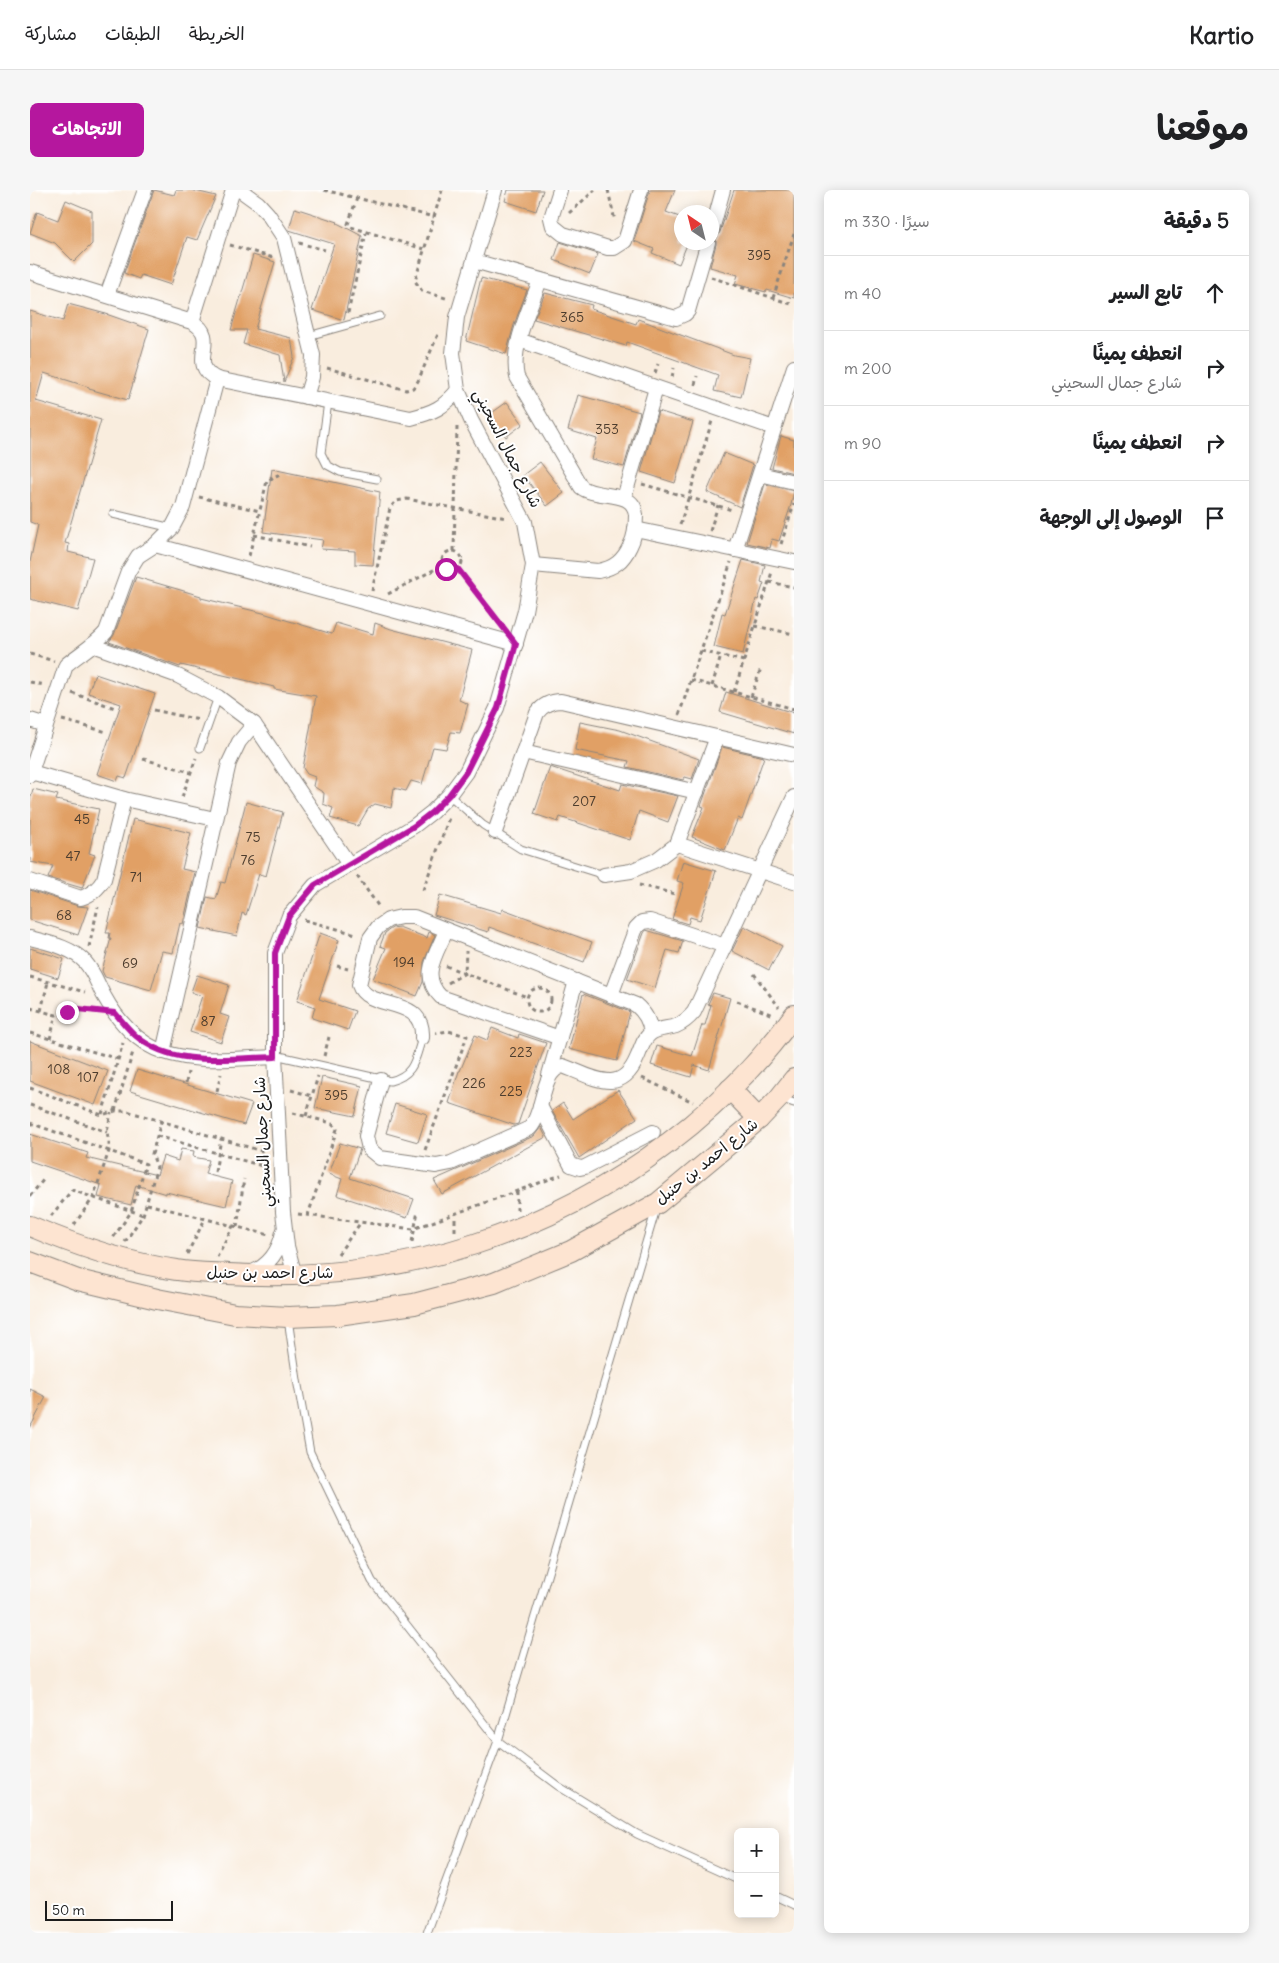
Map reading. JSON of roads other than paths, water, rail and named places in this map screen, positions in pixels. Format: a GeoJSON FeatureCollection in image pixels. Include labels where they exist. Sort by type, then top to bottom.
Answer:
{"type":"FeatureCollection","features":[{"type":"Feature","properties":{"kind":"street"},"geometry":{"type":"LineString","coordinates":[[106,295],[145,190]]}},
{"type":"Feature","properties":{"kind":"street"},"geometry":{"type":"LineString","coordinates":[[192,322],[233,190]]}},
{"type":"Feature","properties":{"kind":"street"},"geometry":{"type":"LineString","coordinates":[[240,190],[258,203],[284,238],[313,355],[312,377],[306,397]]}},
{"type":"Feature","properties":{"kind":"street","name":"شارع جمال السحيني"},"geometry":{"type":"LineString","coordinates":[[295,1276],[282,1233],[283,1212],[275,1056],[275,953],[289,916],[315,885],[414,826],[452,798],[498,708],[525,611],[533,565],[525,522],[471,420],[458,390],[453,353],[457,317],[496,190]]}},
{"type":"Feature","properties":{"kind":"street"},"geometry":{"type":"LineString","coordinates":[[560,190],[551,218],[553,226],[564,234],[608,248],[620,245],[625,241],[641,190]]}},
{"type":"Feature","properties":{"kind":"street"},"geometry":{"type":"LineString","coordinates":[[719,205],[723,190]]}},
{"type":"Feature","properties":{"kind":"street"},"geometry":{"type":"LineString","coordinates":[[474,261],[676,318],[685,314],[688,310],[706,250]]}},
{"type":"Feature","properties":{"kind":"street"},"geometry":{"type":"LineString","coordinates":[[30,272],[199,325],[204,331],[206,339],[203,354],[204,367],[207,372],[218,379],[411,418],[433,412],[447,403],[458,390]]}},
{"type":"Feature","properties":{"kind":"street"},"geometry":{"type":"LineString","coordinates":[[533,565],[598,571],[608,569],[624,558],[631,544],[635,529],[635,511],[633,506],[624,498],[593,494],[578,482],[517,377],[514,364],[515,351],[540,280]]}},
{"type":"Feature","properties":{"kind":"street"},"geometry":{"type":"LineString","coordinates":[[519,340],[774,428]]}},
{"type":"Feature","properties":{"kind":"street"},"geometry":{"type":"LineString","coordinates":[[735,550],[774,428],[788,408],[794,367]]}},
{"type":"Feature","properties":{"kind":"street"},"geometry":{"type":"LineString","coordinates":[[215,819],[124,799],[31,773],[66,665],[100,640],[111,624],[128,572],[138,556],[155,545],[172,528],[183,507],[218,379]]}},
{"type":"Feature","properties":{"kind":"street"},"geometry":{"type":"LineString","coordinates":[[624,498],[656,388]]}},
{"type":"Feature","properties":{"kind":"street"},"geometry":{"type":"LineString","coordinates":[[760,474],[794,482]]}},
{"type":"Feature","properties":{"kind":"street"},"geometry":{"type":"LineString","coordinates":[[635,529],[794,562]]}},
{"type":"Feature","properties":{"kind":"street"},"geometry":{"type":"LineString","coordinates":[[155,545],[516,644]]}},
{"type":"Feature","properties":{"kind":"street"},"geometry":{"type":"LineString","coordinates":[[92,645],[178,676],[218,697],[254,724],[348,864]]}},
{"type":"Feature","properties":{"kind":"street"},"geometry":{"type":"LineString","coordinates":[[495,832],[537,713],[547,703],[554,701],[794,755]]}},
{"type":"Feature","properties":{"kind":"street"},"geometry":{"type":"LineString","coordinates":[[30,720],[48,721]]}},
{"type":"Feature","properties":{"kind":"street"},"geometry":{"type":"LineString","coordinates":[[163,1052],[229,763],[239,742],[254,724]]}},
{"type":"Feature","properties":{"kind":"street"},"geometry":{"type":"LineString","coordinates":[[604,875],[631,871],[656,860],[669,852],[677,844],[717,737]]}},
{"type":"Feature","properties":{"kind":"street"},"geometry":{"type":"LineString","coordinates":[[523,752],[697,792]]}},
{"type":"Feature","properties":{"kind":"street"},"geometry":{"type":"LineString","coordinates":[[549,1075],[554,1069],[562,1066],[608,1082],[616,1082],[630,1072],[646,1037],[651,1032],[676,1026],[686,1021],[694,1012],[794,797]]}},
{"type":"Feature","properties":{"kind":"street"},"geometry":{"type":"LineString","coordinates":[[30,881],[81,898],[98,888],[104,879],[124,799]]}},
{"type":"Feature","properties":{"kind":"street"},"geometry":{"type":"LineString","coordinates":[[677,844],[794,882]]}},
{"type":"Feature","properties":{"kind":"street"},"geometry":{"type":"LineString","coordinates":[[422,1038],[422,1030],[416,1016],[409,1011],[366,995],[360,989],[359,981],[370,938],[378,927],[388,920],[401,917],[414,917],[636,1005],[644,1012],[650,1022],[651,1032]]}},
{"type":"Feature","properties":{"kind":"street"},"geometry":{"type":"LineString","coordinates":[[611,994],[636,928],[642,922],[650,921],[726,946]]}},
{"type":"Feature","properties":{"kind":"street"},"geometry":{"type":"LineString","coordinates":[[446,931],[433,962],[430,976],[435,991],[441,996],[560,1038]]}},
{"type":"Feature","properties":{"kind":"street"},"geometry":{"type":"LineString","coordinates":[[30,938],[72,952],[86,962],[115,1013],[132,1033],[163,1052],[192,1059],[275,1056]]}},
{"type":"Feature","properties":{"kind":"street"},"geometry":{"type":"LineString","coordinates":[[381,1080],[366,1136],[366,1143],[374,1154],[380,1158],[420,1165],[436,1166],[451,1164],[524,1131],[534,1124],[576,981]]}},
{"type":"Feature","properties":{"kind":"street","name":"شارع احمد بن حنبل"},"geometry":{"type":"LineString","coordinates":[[35,1228],[109,1255],[178,1270],[242,1274],[295,1276],[367,1270],[454,1252],[518,1230],[570,1206],[619,1178],[666,1146],[730,1090],[792,1018]]}},
{"type":"Feature","properties":{"kind":"street","name":"شارع احمد بن حنبل"},"geometry":{"type":"LineString","coordinates":[[30,1262],[78,1280],[157,1299],[235,1314],[338,1315],[414,1304],[494,1283],[571,1251],[658,1203],[759,1118],[787,1100],[794,1079]]}},
{"type":"Feature","properties":{"kind":"street"},"geometry":{"type":"LineString","coordinates":[[730,1090],[759,1118]]}},
{"type":"Feature","properties":{"kind":"street"},"geometry":{"type":"LineString","coordinates":[[540,1106],[571,1164],[580,1168],[652,1132]]}},
{"type":"Feature","properties":{"kind":"street"},"geometry":{"type":"LineString","coordinates":[[242,1274],[250,1273],[266,1265],[276,1252],[282,1233]]}},
{"type":"Feature","properties":{"kind":"lane"},"geometry":{"type":"LineString","coordinates":[[308,336],[380,316]]}},
{"type":"Feature","properties":{"kind":"lane"},"geometry":{"type":"LineString","coordinates":[[328,402],[321,453],[327,465],[340,472],[377,479]]}},
{"type":"Feature","properties":{"kind":"lane"},"geometry":{"type":"LineString","coordinates":[[113,514],[172,528]]}},
{"type":"Feature","properties":{"kind":"lane"},"geometry":{"type":"LineString","coordinates":[[200,748],[218,697]]}},
{"type":"Feature","properties":{"kind":"lane"},"geometry":{"type":"LineString","coordinates":[[452,798],[483,825],[521,849],[604,875]]}},
{"type":"Feature","properties":{"kind":"lane"},"geometry":{"type":"LineString","coordinates":[[275,1056],[390,1081],[399,1079],[413,1067],[422,1038]]}},
{"type":"Feature","properties":{"kind":"lane"},"geometry":{"type":"LineString","coordinates":[[427,1933],[498,1742],[658,1203]]}},
{"type":"Feature","properties":{"kind":"lane"},"geometry":{"type":"LineString","coordinates":[[288,1316],[310,1452],[372,1581],[498,1742],[558,1786],[637,1834],[734,1878]]}},
{"type":"Feature","properties":{"kind":"lane"},"geometry":{"type":"LineString","coordinates":[[779,1898],[794,1905]]}}]}
